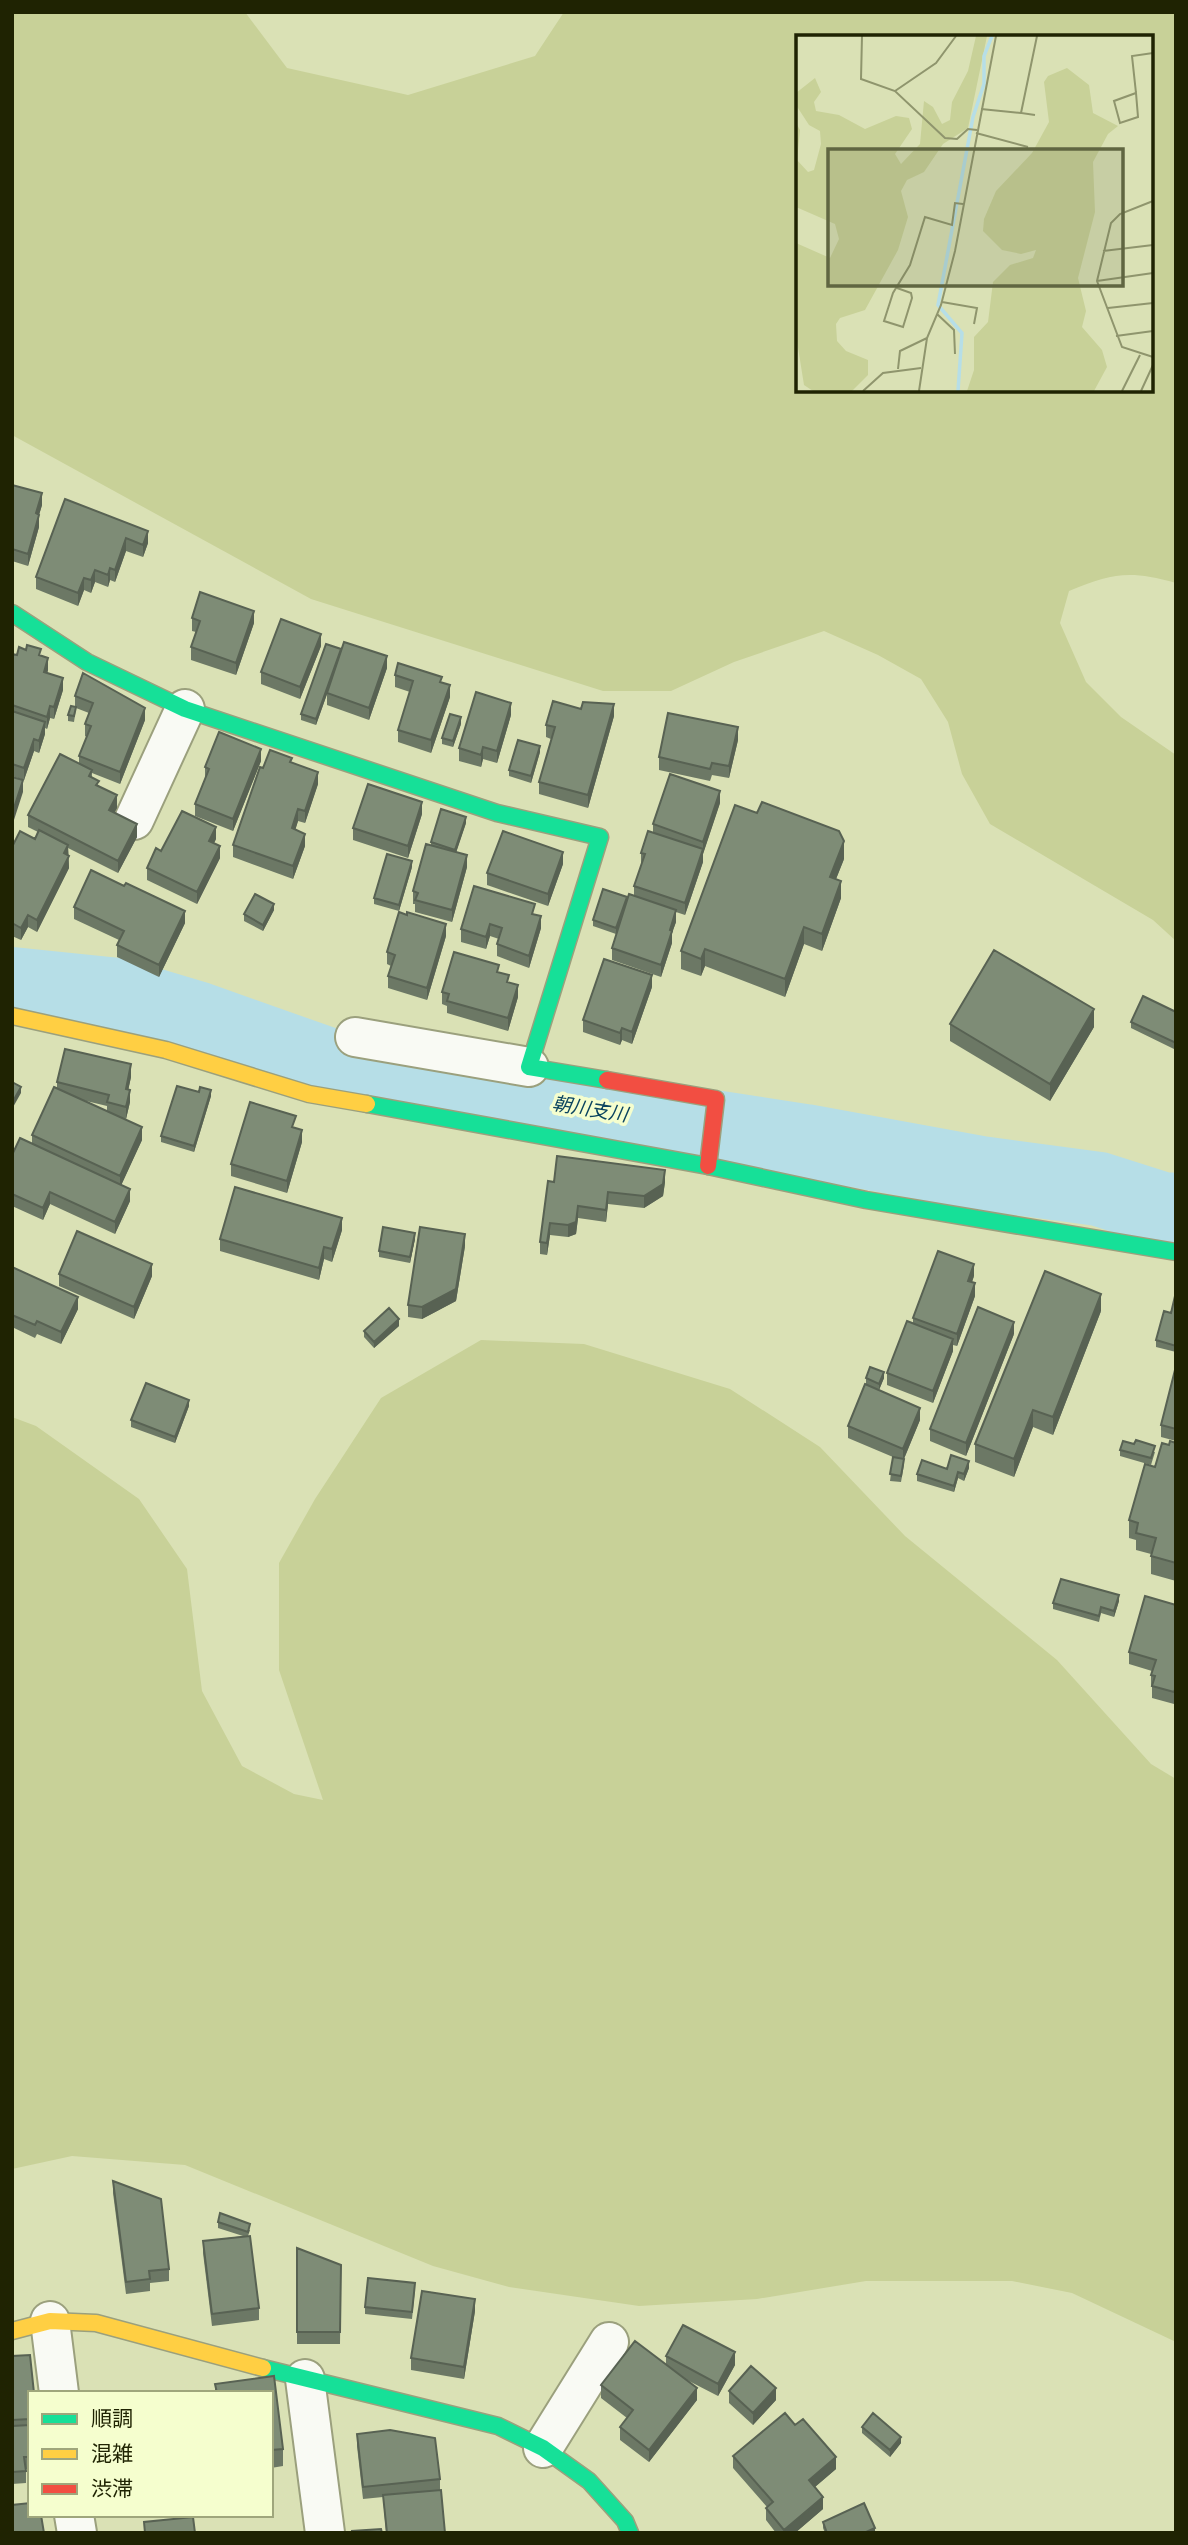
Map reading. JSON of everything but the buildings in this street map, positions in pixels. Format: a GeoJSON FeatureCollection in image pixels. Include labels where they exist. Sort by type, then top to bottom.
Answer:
{"type":"FeatureCollection","features":[{"type":"Feature","properties":{"kind":"street"},"geometry":{"type":"LineString","coordinates":[[12,613],[87,662],[185,709],[497,813],[600,837],[529,1068]]}},
{"type":"Feature","properties":{"kind":"street"},"geometry":{"type":"LineString","coordinates":[[134,820],[185,709]]}},
{"type":"Feature","properties":{"kind":"street"},"geometry":{"type":"LineString","coordinates":[[12,1017],[166,1050],[309,1094],[708,1164],[866,1200],[1176,1252]]}},
{"type":"Feature","properties":{"kind":"street"},"geometry":{"type":"LineString","coordinates":[[355,1037],[716,1099],[708,1164]]}},
{"type":"Feature","properties":{"kind":"street"},"geometry":{"type":"LineString","coordinates":[[12,2331],[50,2322],[96,2323],[305,2379],[498,2426],[543,2448],[589,2482],[625,2521],[630,2533]]}},
{"type":"Feature","properties":{"kind":"street"},"geometry":{"type":"LineString","coordinates":[[50,2322],[59,2391]]}},
{"type":"Feature","properties":{"kind":"street"},"geometry":{"type":"LineString","coordinates":[[543,2448],[609,2343]]}},
{"type":"Feature","properties":{"kind":"street"},"geometry":{"type":"LineString","coordinates":[[305,2379],[325,2533]]}},
{"type":"Feature","properties":{"kind":"green space"},"geometry":{"type":"Polygon","coordinates":[[[12,12],[245,12],[287,68],[408,95],[535,56],[564,12],[1176,12],[1176,583],[1133,575],[1098,580],[1069,591],[1060,623],[1086,682],[1121,717],[1176,755],[1176,941],[1153,920],[990,824],[962,774],[948,722],[921,679],[878,655],[824,631],[734,662],[671,691],[603,691],[311,599],[12,435],[12,12]]]}},
{"type":"Feature","properties":{"kind":"green space"},"geometry":{"type":"Polygon","coordinates":[[[481,1340],[584,1344],[730,1389],[820,1447],[905,1536],[1057,1660],[1151,1764],[1176,1779],[1176,2342],[1072,2293],[1012,2281],[866,2281],[757,2299],[639,2306],[509,2287],[433,2266],[185,2165],[72,2156],[12,2169],[12,1417],[36,1426],[139,1499],[187,1569],[202,1691],[242,1766],[294,1794],[323,1800],[279,1670],[279,1563],[315,1499],[381,1398],[481,1340]]]}},
{"type":"Feature","properties":{"kind":"waterway","name":"朝川支川"},"geometry":{"type":"LineString","coordinates":[[12,984],[119,995],[196,1018],[346,1071],[805,1141],[980,1173],[1099,1189],[1162,1209],[1176,1210]]}},
{"type":"Feature","properties":{"kind":"traffic: fast"},"geometry":{"type":"LineString","coordinates":[[12,613],[87,662],[185,709],[497,813],[600,837],[529,1067],[607,1080]]}},
{"type":"Feature","properties":{"kind":"traffic: fast"},"geometry":{"type":"LineString","coordinates":[[367,1104],[708,1166],[866,1200],[1176,1252]]}},
{"type":"Feature","properties":{"kind":"traffic: fast"},"geometry":{"type":"LineString","coordinates":[[263,2368],[498,2426],[543,2448],[589,2481],[625,2521],[630,2533]]}},
{"type":"Feature","properties":{"kind":"traffic: slow"},"geometry":{"type":"LineString","coordinates":[[12,1016],[166,1050],[309,1094],[367,1104]]}},
{"type":"Feature","properties":{"kind":"traffic: slow"},"geometry":{"type":"LineString","coordinates":[[12,2331],[50,2321],[96,2323],[263,2368]]}},
{"type":"Feature","properties":{"kind":"traffic: jam"},"geometry":{"type":"LineString","coordinates":[[607,1080],[716,1099],[708,1166]]}}]}
